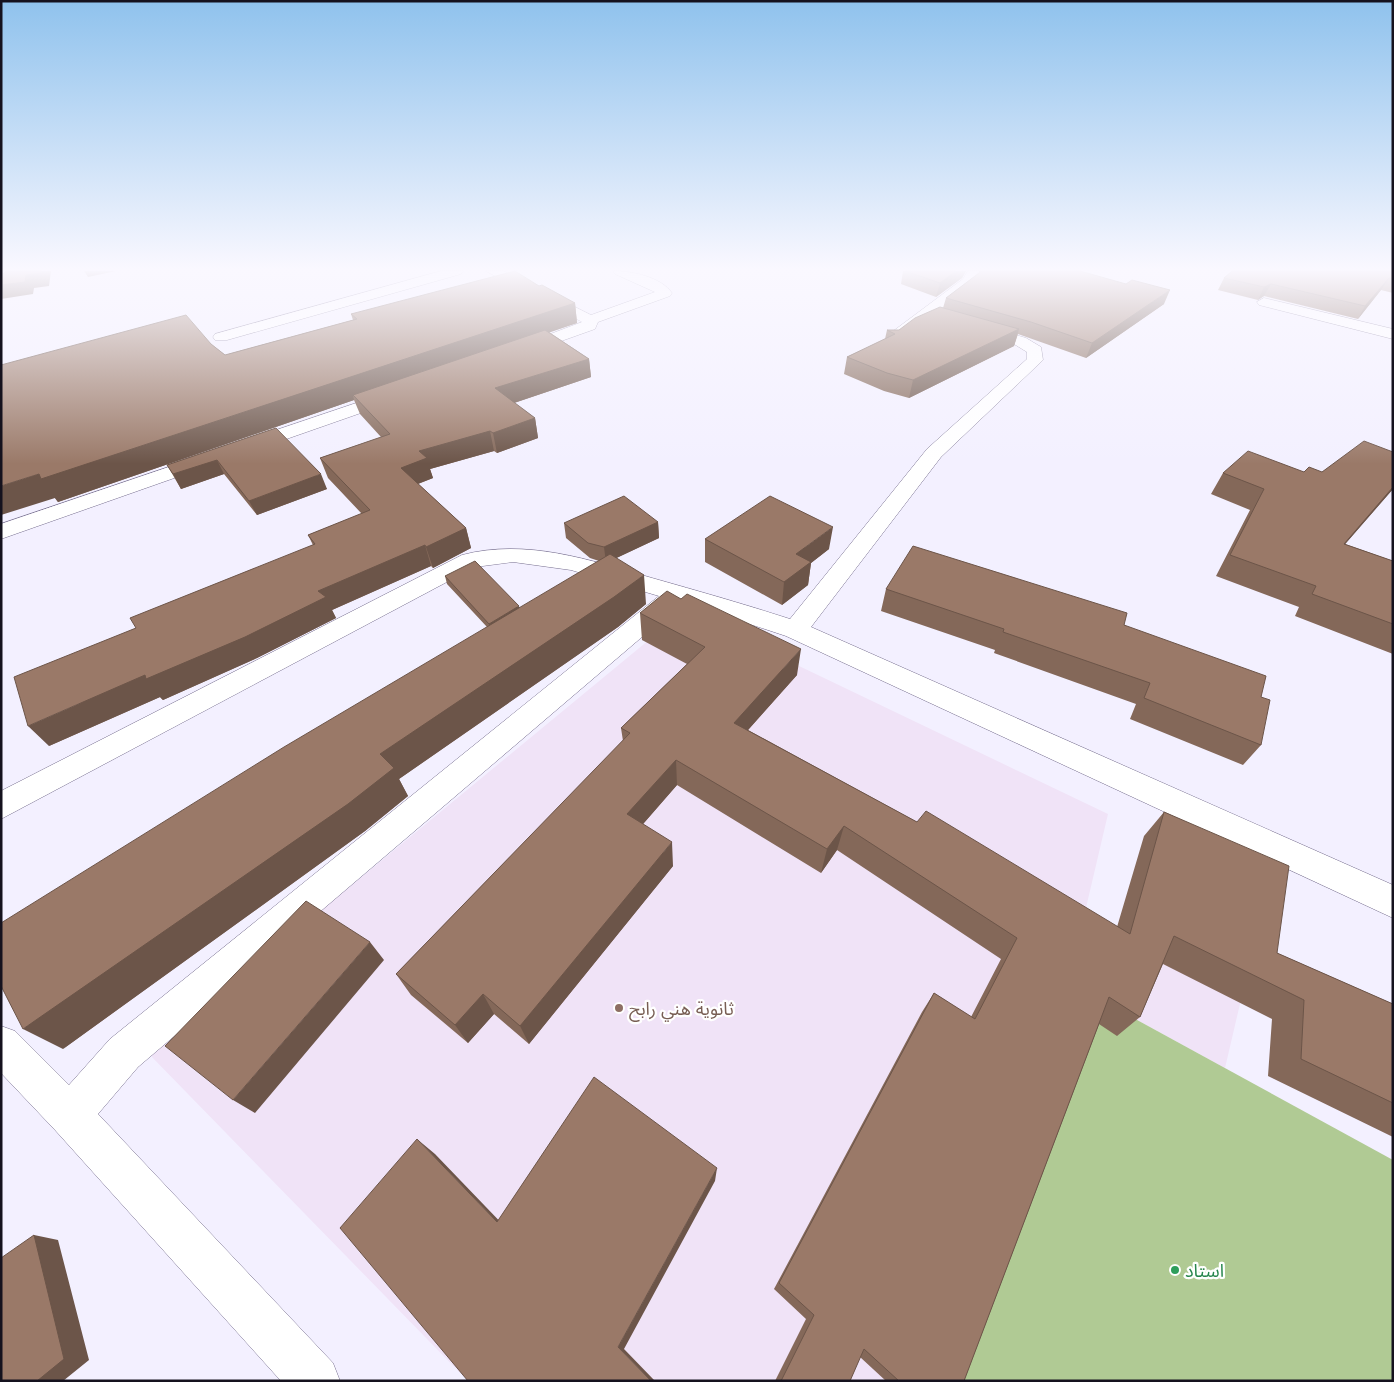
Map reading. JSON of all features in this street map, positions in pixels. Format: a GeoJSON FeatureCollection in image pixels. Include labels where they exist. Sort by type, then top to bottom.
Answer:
{"type":"FeatureCollection","features":[{"type":"Feature","properties":{"kind":"street"},"geometry":{"type":"LineString","coordinates":[[221,338],[230,335]]}},
{"type":"Feature","properties":{"kind":"street"},"geometry":{"type":"LineString","coordinates":[[506,356],[563,335]]}},
{"type":"Feature","properties":{"kind":"street"},"geometry":{"type":"LineString","coordinates":[[889,342],[898,335]]}},
{"type":"Feature","properties":{"kind":"street"},"geometry":{"type":"LineString","coordinates":[[795,630],[934,453],[1035,360],[1035,350],[1020,341],[1001,335]]}},
{"type":"Feature","properties":{"kind":"street"},"geometry":{"type":"LineString","coordinates":[[1,532],[413,388]]}},
{"type":"Feature","properties":{"kind":"street"},"geometry":{"type":"LineString","coordinates":[[1,806],[470,560],[513,555],[573,563],[710,601],[795,630],[1393,902]]}},
{"type":"Feature","properties":{"kind":"street"},"geometry":{"type":"LineString","coordinates":[[576,594],[610,574]]}},
{"type":"Feature","properties":{"kind":"street"},"geometry":{"type":"LineString","coordinates":[[70,1114],[124,1053],[678,593]]}},
{"type":"Feature","properties":{"kind":"street"},"geometry":{"type":"LineString","coordinates":[[1,1045],[70,1114],[315,1381]]}},
{"type":"Feature","properties":{"kind":"shaded area","name":"ثانوية هني رابح"},"geometry":{"type":"Polygon","coordinates":[[[684,611],[1108,814],[1085,912],[1243,991],[1225,1068],[1064,980],[917,1381],[468,1381],[148,1053],[333,882],[347,889],[684,611]]]}},
{"type":"Feature","properties":{"kind":"green space","name":"استاد"},"geometry":{"type":"Polygon","coordinates":[[[1064,980],[1393,1160],[1393,1381],[917,1381],[1064,980]]]}},
{"type":"Feature","properties":{"kind":"building"},"geometry":{"type":"Polygon","coordinates":[[[110,335],[204,335],[225,355],[297,335],[476,335],[41,479],[39,474],[1,486],[1,365],[110,335]]]}},
{"type":"Feature","properties":{"kind":"building"},"geometry":{"type":"Polygon","coordinates":[[[529,335],[553,335],[589,359],[495,388],[535,418],[493,433],[490,431],[419,451],[427,458],[401,468],[466,528],[426,547],[425,545],[318,591],[326,597],[245,637],[146,679],[145,675],[28,726],[14,677],[136,628],[130,618],[315,544],[308,535],[370,510],[320,458],[390,434],[353,395],[529,335]]]}},
{"type":"Feature","properties":{"kind":"building"},"geometry":{"type":"Polygon","coordinates":[[[892,335],[1006,335],[913,380],[887,373],[847,357],[892,335]]]}},
{"type":"Feature","properties":{"kind":"building"},"geometry":{"type":"Polygon","coordinates":[[[1070,335],[1103,335],[1092,343],[1070,335]]]}},
{"type":"Feature","properties":{"kind":"building"},"geometry":{"type":"Polygon","coordinates":[[[276,428],[321,474],[249,501],[217,460],[173,474],[167,465],[276,428]]]}},
{"type":"Feature","properties":{"kind":"building"},"geometry":{"type":"Polygon","coordinates":[[[1364,441],[1393,452],[1393,487],[1344,544],[1393,561],[1393,624],[1312,594],[1316,586],[1230,555],[1264,489],[1223,473],[1248,451],[1304,472],[1309,467],[1322,472],[1364,441]]]}},
{"type":"Feature","properties":{"kind":"building"},"geometry":{"type":"Polygon","coordinates":[[[624,496],[658,522],[604,547],[588,543],[564,523],[624,496]]]}},
{"type":"Feature","properties":{"kind":"building"},"geometry":{"type":"Polygon","coordinates":[[[770,496],[833,527],[796,554],[811,562],[784,582],[705,539],[770,496]]]}},
{"type":"Feature","properties":{"kind":"building"},"geometry":{"type":"Polygon","coordinates":[[[913,546],[1127,613],[1124,625],[1266,676],[1261,697],[1270,700],[1261,745],[1144,698],[1150,683],[1003,632],[1004,629],[886,589],[913,546]]]}},
{"type":"Feature","properties":{"kind":"building"},"geometry":{"type":"Polygon","coordinates":[[[610,554],[644,575],[380,754],[394,768],[348,804],[23,1029],[1,986],[1,923],[284,747],[610,554]]]}},
{"type":"Feature","properties":{"kind":"building"},"geometry":{"type":"Polygon","coordinates":[[[475,561],[519,606],[489,624],[445,576],[475,561]]]}},
{"type":"Feature","properties":{"kind":"building"},"geometry":{"type":"Polygon","coordinates":[[[667,591],[681,599],[687,594],[801,649],[734,723],[917,822],[926,811],[1130,934],[1164,812],[1289,866],[1277,953],[1393,1004],[1393,1103],[1301,1059],[1304,1000],[1174,936],[1140,1017],[1109,997],[964,1381],[899,1381],[864,1349],[850,1381],[781,1381],[814,1315],[779,1283],[934,993],[975,1019],[1017,938],[844,826],[827,849],[676,760],[627,814],[672,842],[520,1026],[483,994],[455,1025],[396,974],[630,733],[621,728],[705,647],[640,613],[667,591]]]}},
{"type":"Feature","properties":{"kind":"building"},"geometry":{"type":"Polygon","coordinates":[[[306,901],[370,942],[233,1100],[165,1046],[306,901]]]}},
{"type":"Feature","properties":{"kind":"building"},"geometry":{"type":"Polygon","coordinates":[[[594,1077],[717,1168],[618,1347],[651,1381],[468,1381],[340,1228],[417,1139],[497,1222],[594,1077]]]}},
{"type":"Feature","properties":{"kind":"building"},"geometry":{"type":"Polygon","coordinates":[[[34,1235],[64,1359],[37,1381],[1,1381],[1,1258],[34,1235]]]}},
{"type":"Feature","properties":{"kind":"place","name":"ثانوية هني رابح"},"geometry":{"type":"Point","coordinates":[619,1008]}},
{"type":"Feature","properties":{"kind":"place","name":"استاد"},"geometry":{"type":"Point","coordinates":[1175,1270]}}]}
